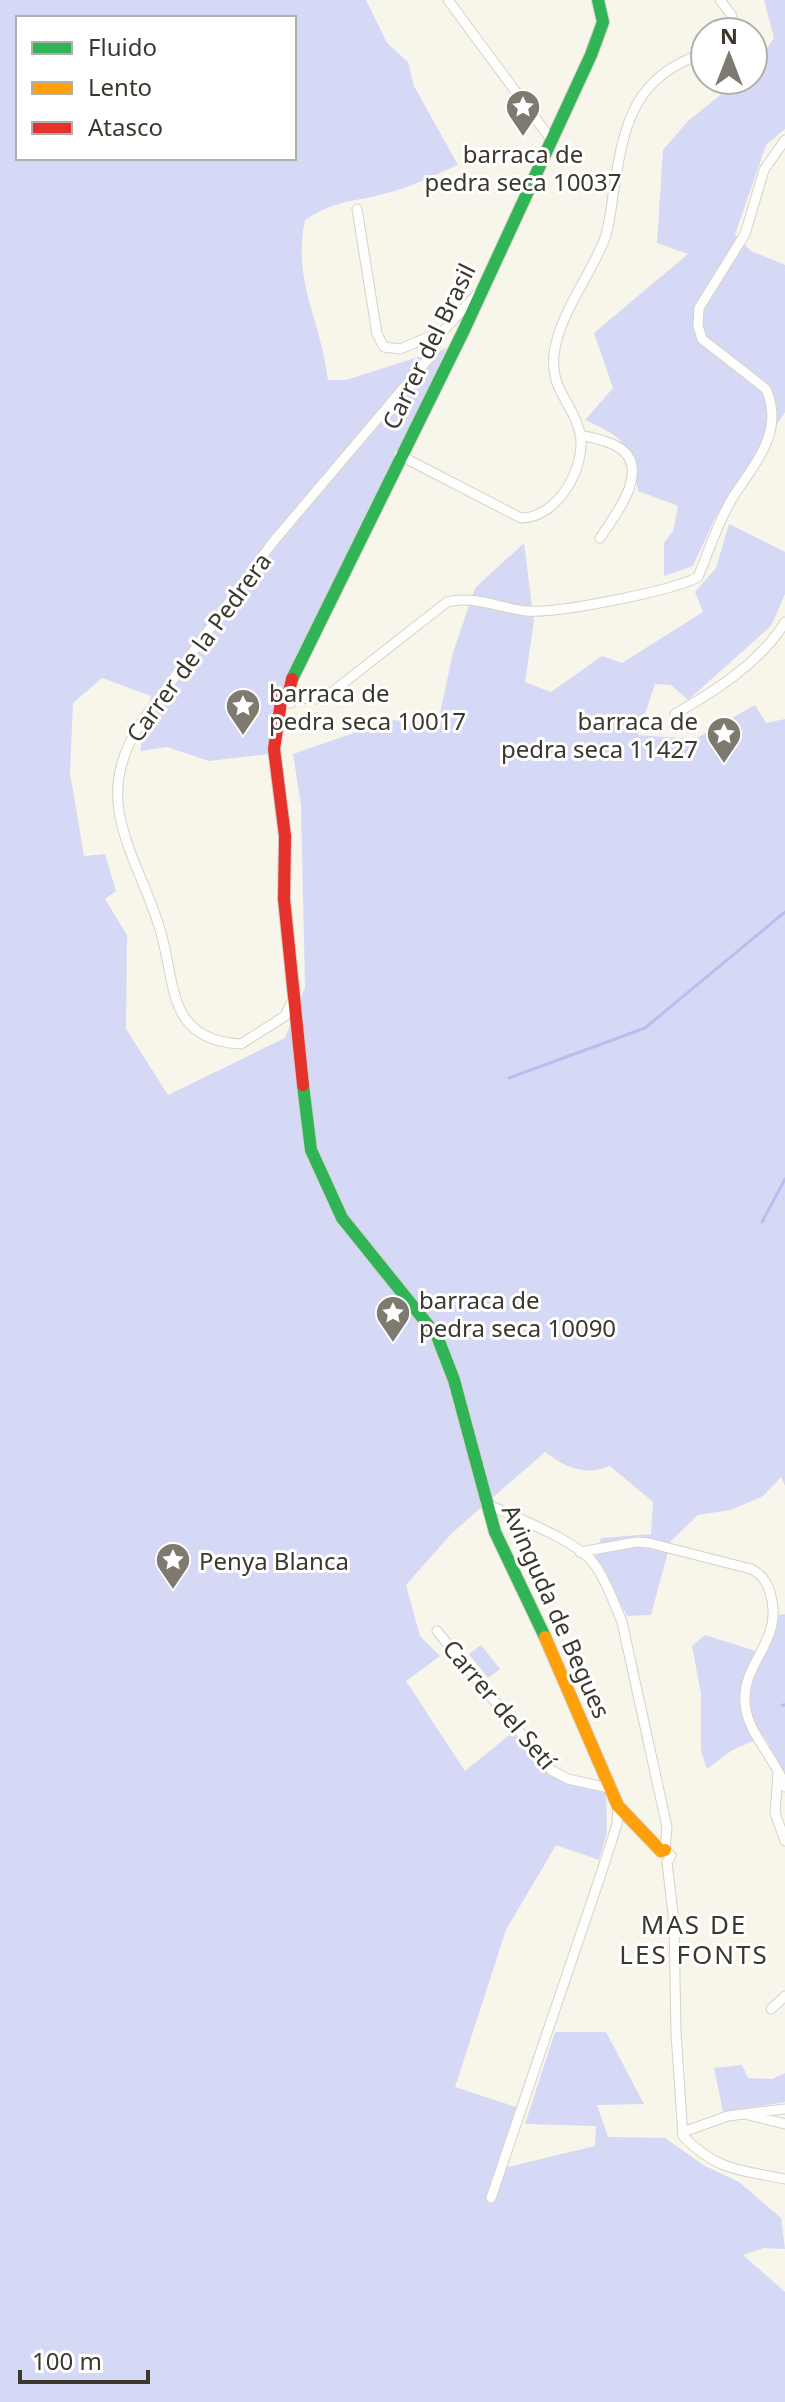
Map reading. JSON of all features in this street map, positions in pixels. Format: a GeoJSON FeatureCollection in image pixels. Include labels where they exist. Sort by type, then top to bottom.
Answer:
{"type":"FeatureCollection","features":[{"type":"Feature","properties":{"kind":"street"},"geometry":{"type":"LineString","coordinates":[[448,0],[550,138]]}},
{"type":"Feature","properties":{"kind":"street","name":"Carrer del Brasil"},"geometry":{"type":"LineString","coordinates":[[294,997],[284,899],[285,836],[274,749],[276,719],[289,698],[294,672],[342,582],[399,455],[463,332],[477,294],[599,36],[603,22],[598,0]]}},
{"type":"Feature","properties":{"kind":"street"},"geometry":{"type":"LineString","coordinates":[[399,455],[512,515],[541,516],[560,502],[579,456],[580,435],[555,383],[555,349],[604,240],[621,151],[633,113],[649,85],[661,73],[689,59]]}},
{"type":"Feature","properties":{"kind":"street"},"geometry":{"type":"LineString","coordinates":[[289,698],[317,699],[332,692],[447,602],[465,598],[538,612],[672,587],[698,577],[734,495],[772,448],[779,419],[777,407],[766,389],[702,339],[698,326],[699,308],[745,234],[764,170],[785,140]]}},
{"type":"Feature","properties":{"kind":"street"},"geometry":{"type":"LineString","coordinates":[[357,209],[377,334],[384,347],[400,349],[427,341],[443,331]]}},
{"type":"Feature","properties":{"kind":"street","name":"Carrer de la Pedrera"},"geometry":{"type":"LineString","coordinates":[[294,997],[285,1016],[241,1044],[203,1036],[184,1017],[171,987],[160,930],[119,819],[116,781],[122,754],[141,723],[273,542],[429,358],[443,331],[477,294]]}},
{"type":"Feature","properties":{"kind":"street"},"geometry":{"type":"LineString","coordinates":[[580,435],[617,446],[625,452],[632,470],[625,497],[600,538]]}},
{"type":"Feature","properties":{"kind":"street"},"geometry":{"type":"LineString","coordinates":[[675,714],[713,692],[765,647],[785,622]]}},
{"type":"Feature","properties":{"kind":"street","name":"Avinguda de Begues"},"geometry":{"type":"LineString","coordinates":[[294,997],[305,1122],[311,1150],[342,1218],[437,1336],[454,1380],[485,1503],[609,1788],[618,1806],[664,1854]]}},
{"type":"Feature","properties":{"kind":"street"},"geometry":{"type":"LineString","coordinates":[[485,1503],[580,1552],[593,1563],[622,1622],[667,1827],[664,1854],[674,1923],[683,2132],[708,2160],[728,2168],[785,2179]]}},
{"type":"Feature","properties":{"kind":"street"},"geometry":{"type":"LineString","coordinates":[[580,1552],[626,1543],[649,1543],[751,1569],[763,1578],[769,1588],[776,1621],[747,1686],[745,1704],[753,1728],[785,1787]]}},
{"type":"Feature","properties":{"kind":"street","name":"Carrer del Setí"},"geometry":{"type":"LineString","coordinates":[[437,1631],[551,1770],[568,1779],[609,1788]]}},
{"type":"Feature","properties":{"kind":"street"},"geometry":{"type":"LineString","coordinates":[[779,1772],[775,1813],[785,1841]]}},
{"type":"Feature","properties":{"kind":"street"},"geometry":{"type":"LineString","coordinates":[[491,2198],[601,1874],[617,1824],[618,1806]]}},
{"type":"Feature","properties":{"kind":"street"},"geometry":{"type":"LineString","coordinates":[[771,2009],[785,1996]]}},
{"type":"Feature","properties":{"kind":"street"},"geometry":{"type":"LineString","coordinates":[[683,2132],[741,2113],[785,2109]]}},
{"type":"Feature","properties":{"kind":"street"},"geometry":{"type":"LineString","coordinates":[[741,2113],[785,2124]]}},
{"type":"Feature","properties":{"kind":"shaded area"},"geometry":{"type":"Polygon","coordinates":[[[0,0],[366,0],[387,43],[408,62],[414,86],[458,165],[402,189],[329,207],[305,220],[302,263],[328,380],[346,380],[447,348],[269,723],[269,754],[209,761],[167,747],[140,751],[151,696],[102,678],[73,703],[70,773],[84,856],[105,854],[116,891],[105,899],[127,935],[126,1029],[168,1095],[285,1038],[305,987],[301,805],[293,754],[391,720],[438,722],[453,653],[475,588],[524,543],[534,621],[525,682],[551,692],[602,656],[622,663],[703,612],[695,592],[716,568],[729,524],[785,552],[785,594],[771,626],[688,700],[671,685],[655,684],[638,735],[695,739],[755,705],[766,723],[785,719],[785,1486],[781,1477],[763,1496],[731,1510],[698,1515],[671,1541],[651,1615],[627,1616],[595,1557],[601,1538],[651,1534],[653,1502],[610,1466],[592,1470],[576,1469],[545,1452],[452,1533],[406,1585],[420,1636],[440,1656],[406,1681],[465,1771],[513,1732],[544,1764],[564,1779],[606,1792],[607,1832],[599,1860],[556,1845],[506,1930],[455,2087],[516,2107],[495,2170],[595,2146],[596,2126],[525,2124],[555,2032],[606,2032],[644,2104],[597,2105],[608,2137],[665,2138],[705,2166],[739,2182],[781,2218],[785,2249],[764,2248],[743,2255],[785,2292],[785,2402],[0,2402],[0,0]]]}},
{"type":"Feature","properties":{"kind":"shaded area"},"geometry":{"type":"Polygon","coordinates":[[[764,0],[785,0],[785,129],[766,145],[735,235],[751,251],[785,265],[785,412],[716,516],[693,566],[664,576],[664,543],[673,531],[678,506],[638,491],[633,464],[625,446],[610,432],[585,420],[613,388],[594,333],[688,254],[657,243],[663,150],[688,121],[719,96],[769,96],[769,45],[774,38],[764,0]]]}},
{"type":"Feature","properties":{"kind":"shaded area"},"geometry":{"type":"Polygon","coordinates":[[[785,1614],[785,1774],[764,1736],[731,1751],[707,1769],[701,1751],[701,1694],[692,1646],[705,1635],[756,1651],[779,1615],[785,1614]]]}},
{"type":"Feature","properties":{"kind":"shaded area"},"geometry":{"type":"Polygon","coordinates":[[[481,1645],[500,1669],[488,1678],[469,1654],[481,1645]]]}},
{"type":"Feature","properties":{"kind":"shaded area"},"geometry":{"type":"Polygon","coordinates":[[[742,2065],[748,2078],[772,2079],[785,2073],[785,2102],[723,2112],[714,2068],[742,2065]]]}},
{"type":"Feature","properties":{"kind":"waterway"},"geometry":{"type":"LineString","coordinates":[[509,1078],[645,1028],[785,912]]}},
{"type":"Feature","properties":{"kind":"waterway"},"geometry":{"type":"LineString","coordinates":[[762,1222],[785,1179]]}},
{"type":"Feature","properties":{"kind":"traffic: fast"},"geometry":{"type":"LineString","coordinates":[[292,679],[463,332],[591,55],[603,22],[598,0]]}},
{"type":"Feature","properties":{"kind":"traffic: fast"},"geometry":{"type":"LineString","coordinates":[[303,1085],[311,1150],[342,1218],[437,1336],[454,1380],[495,1532],[545,1637]]}},
{"type":"Feature","properties":{"kind":"traffic: slow"},"geometry":{"type":"LineString","coordinates":[[545,1637],[618,1806],[661,1851],[665,1850]]}},
{"type":"Feature","properties":{"kind":"traffic: jam"},"geometry":{"type":"LineString","coordinates":[[292,679],[289,692],[282,695],[274,749],[285,836],[284,899],[303,1085]]}},
{"type":"Feature","properties":{"kind":"place","name":"barraca de pedra seca 10037"},"geometry":{"type":"Point","coordinates":[523,138]}},
{"type":"Feature","properties":{"kind":"place","name":"barraca de pedra seca 10017"},"geometry":{"type":"Point","coordinates":[243,737]}},
{"type":"Feature","properties":{"kind":"place","name":"barraca de pedra seca 11427"},"geometry":{"type":"Point","coordinates":[724,765]}},
{"type":"Feature","properties":{"kind":"place","name":"barraca de pedra seca 10090"},"geometry":{"type":"Point","coordinates":[393,1344]}},
{"type":"Feature","properties":{"kind":"place","name":"Penya Blanca"},"geometry":{"type":"Point","coordinates":[173,1591]}},
{"type":"Feature","properties":{"kind":"district","name":"MAS DE LES FONTS"},"geometry":{"type":"Point","coordinates":[694,1939]}}]}
